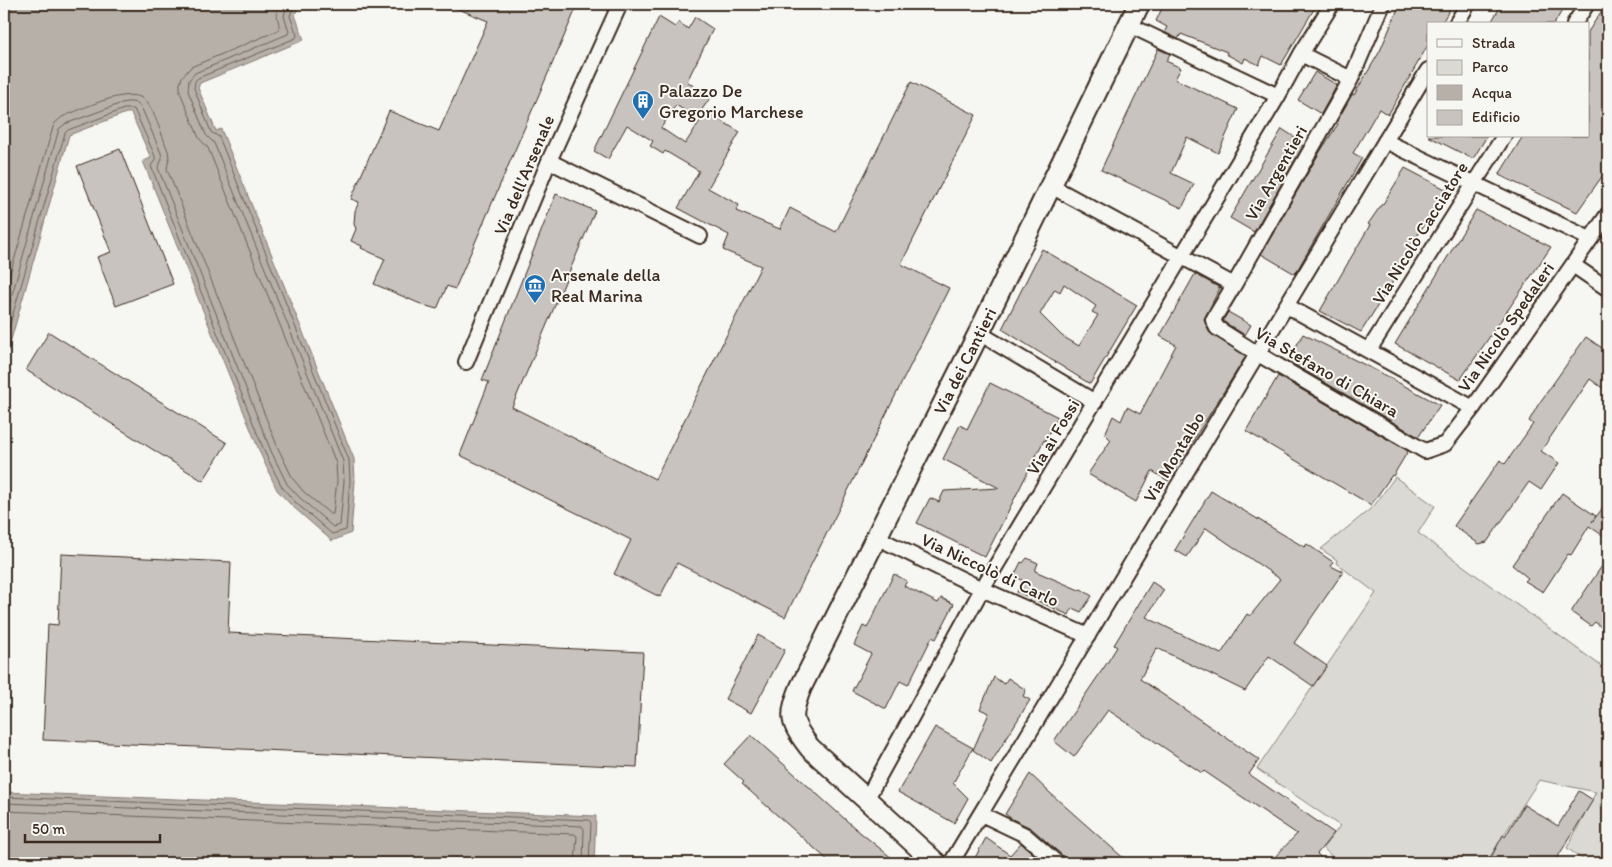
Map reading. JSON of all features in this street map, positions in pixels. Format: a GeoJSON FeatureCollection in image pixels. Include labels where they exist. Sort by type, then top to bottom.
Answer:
{"type":"FeatureCollection","features":[{"type":"Feature","properties":{"kind":"main road","name":"Via dei Cantieri"},"geometry":{"type":"LineString","coordinates":[[866,800],[810,748],[799,734],[792,719],[794,704],[979,333],[1139,4]]}},
{"type":"Feature","properties":{"kind":"main road"},"geometry":{"type":"LineString","coordinates":[[866,800],[936,863]]}},
{"type":"Feature","properties":{"kind":"street","name":"Via dell'Arsenale"},"geometry":{"type":"LineString","coordinates":[[466,362],[549,161],[620,4]]}},
{"type":"Feature","properties":{"kind":"street","name":"Via ai Fossi"},"geometry":{"type":"LineString","coordinates":[[866,800],[982,589],[1332,4]]}},
{"type":"Feature","properties":{"kind":"street","name":"Via Argentieri"},"geometry":{"type":"LineString","coordinates":[[1213,320],[1351,79],[1383,4]]}},
{"type":"Feature","properties":{"kind":"street"},"geometry":{"type":"LineString","coordinates":[[1457,22],[1468,4]]}},
{"type":"Feature","properties":{"kind":"street"},"geometry":{"type":"LineString","coordinates":[[1575,22],[1587,4]]}},
{"type":"Feature","properties":{"kind":"street"},"geometry":{"type":"LineString","coordinates":[[1129,25],[1278,96]]}},
{"type":"Feature","properties":{"kind":"street"},"geometry":{"type":"LineString","coordinates":[[1301,54],[1351,79]]}},
{"type":"Feature","properties":{"kind":"street","name":"Via Montalbo"},"geometry":{"type":"LineString","coordinates":[[951,863],[1427,72]]}},
{"type":"Feature","properties":{"kind":"street","name":"Via Nicolò Cacciatore"},"geometry":{"type":"LineString","coordinates":[[1369,350],[1503,138]]}},
{"type":"Feature","properties":{"kind":"street"},"geometry":{"type":"LineString","coordinates":[[1385,141],[1473,185],[1590,239]]}},
{"type":"Feature","properties":{"kind":"street"},"geometry":{"type":"LineString","coordinates":[[549,161],[700,236]]}},
{"type":"Feature","properties":{"kind":"street"},"geometry":{"type":"LineString","coordinates":[[1051,186],[1234,285]]}},
{"type":"Feature","properties":{"kind":"street","name":"Via Nicolò Spedaleri"},"geometry":{"type":"LineString","coordinates":[[1425,451],[1445,444],[1473,408],[1608,214]]}},
{"type":"Feature","properties":{"kind":"street"},"geometry":{"type":"LineString","coordinates":[[1573,264],[1608,289]]}},
{"type":"Feature","properties":{"kind":"street"},"geometry":{"type":"LineString","coordinates":[[1287,306],[1473,408]]}},
{"type":"Feature","properties":{"kind":"street","name":"Via Stefano di Chiara"},"geometry":{"type":"LineString","coordinates":[[1213,320],[1217,328],[1258,354],[1425,451]]}},
{"type":"Feature","properties":{"kind":"street"},"geometry":{"type":"LineString","coordinates":[[979,333],[1095,402]]}},
{"type":"Feature","properties":{"kind":"street","name":"Via Niccolò di Carlo"},"geometry":{"type":"LineString","coordinates":[[876,537],[982,589],[1088,636]]}},
{"type":"Feature","properties":{"kind":"street"},"geometry":{"type":"LineString","coordinates":[[981,814],[1025,834],[1057,863]]}},
{"type":"Feature","properties":{"kind":"green space"},"geometry":{"type":"Polygon","coordinates":[[[1395,477],[1435,506],[1418,533],[1608,671],[1608,863],[1588,863],[1567,848],[1596,792],[1539,780],[1486,863],[1339,863],[1323,848],[1340,826],[1257,769],[1376,593],[1336,563],[1337,560],[1321,549],[1374,506],[1395,477]]]}},
{"type":"Feature","properties":{"kind":"water"},"geometry":{"type":"Polygon","coordinates":[[[4,4],[299,4],[295,15],[304,40],[200,83],[198,88],[216,131],[221,129],[354,459],[355,481],[351,533],[332,541],[277,490],[261,455],[143,161],[151,158],[131,113],[126,113],[69,135],[7,354],[4,352],[4,4]]]}},
{"type":"Feature","properties":{"kind":"water"},"geometry":{"type":"Polygon","coordinates":[[[4,792],[596,816],[594,863],[4,863],[4,792]]]}},
{"type":"Feature","properties":{"kind":"building"},"geometry":{"type":"Polygon","coordinates":[[[446,4],[578,4],[455,289],[447,286],[437,309],[374,284],[385,259],[361,248],[362,246],[351,241],[356,229],[354,224],[355,211],[359,202],[351,199],[389,111],[439,131],[488,21],[446,4]]]}},
{"type":"Feature","properties":{"kind":"building"},"geometry":{"type":"Polygon","coordinates":[[[1164,4],[1317,4],[1281,65],[1263,56],[1259,65],[1245,58],[1243,63],[1226,54],[1227,52],[1181,34],[1178,39],[1166,33],[1167,27],[1156,21],[1164,4]]]}},
{"type":"Feature","properties":{"kind":"building"},"geometry":{"type":"Polygon","coordinates":[[[1400,4],[1453,4],[1442,22],[1427,22],[1427,47],[1388,115],[1379,109],[1353,153],[1362,158],[1295,274],[1261,254],[1338,124],[1336,123],[1352,94],[1354,95],[1380,51],[1400,4]]]}},
{"type":"Feature","properties":{"kind":"building"},"geometry":{"type":"Polygon","coordinates":[[[1502,4],[1566,4],[1555,22],[1491,22],[1502,4]]]}},
{"type":"Feature","properties":{"kind":"building"},"geometry":{"type":"Polygon","coordinates":[[[1606,4],[1608,4],[1608,168],[1577,212],[1499,175],[1522,138],[1590,138],[1590,29],[1606,4]]]}},
{"type":"Feature","properties":{"kind":"building"},"geometry":{"type":"Polygon","coordinates":[[[659,17],[675,27],[679,22],[688,29],[695,17],[713,29],[687,81],[710,98],[696,118],[676,105],[661,128],[685,144],[707,110],[740,132],[708,188],[739,205],[736,211],[780,229],[790,208],[836,232],[911,82],[976,115],[901,264],[949,288],[785,617],[677,563],[660,597],[614,574],[631,540],[460,455],[489,382],[482,380],[556,194],[595,211],[512,407],[655,479],[761,266],[723,250],[729,235],[678,208],[699,171],[665,151],[663,154],[650,146],[653,141],[627,125],[608,159],[594,151],[659,17]]]}},
{"type":"Feature","properties":{"kind":"building"},"geometry":{"type":"Polygon","coordinates":[[[1158,49],[1170,54],[1166,61],[1181,68],[1175,79],[1238,109],[1218,153],[1187,137],[1171,173],[1194,184],[1182,208],[1101,170],[1158,49]]]}},
{"type":"Feature","properties":{"kind":"building"},"geometry":{"type":"Polygon","coordinates":[[[1315,72],[1337,85],[1321,114],[1298,100],[1315,72]]]}},
{"type":"Feature","properties":{"kind":"building"},"geometry":{"type":"Polygon","coordinates":[[[1282,129],[1296,138],[1294,140],[1303,146],[1254,232],[1230,218],[1282,129]]]}},
{"type":"Feature","properties":{"kind":"building"},"geometry":{"type":"Polygon","coordinates":[[[1432,138],[1486,138],[1473,159],[1432,138]]]}},
{"type":"Feature","properties":{"kind":"building"},"geometry":{"type":"Polygon","coordinates":[[[120,149],[173,284],[116,306],[97,257],[111,252],[77,166],[120,149]]]}},
{"type":"Feature","properties":{"kind":"building"},"geometry":{"type":"Polygon","coordinates":[[[1405,168],[1451,192],[1435,217],[1430,215],[1411,246],[1414,248],[1361,332],[1320,311],[1370,225],[1368,224],[1405,168]]]}},
{"type":"Feature","properties":{"kind":"building"},"geometry":{"type":"Polygon","coordinates":[[[1476,210],[1551,247],[1460,380],[1395,344],[1476,210]]]}},
{"type":"Feature","properties":{"kind":"building"},"geometry":{"type":"Polygon","coordinates":[[[1042,249],[1137,305],[1090,384],[1002,329],[1042,249]],[[1064,284],[1060,292],[1055,289],[1040,314],[1062,336],[1079,346],[1098,315],[1092,312],[1096,306],[1064,284]]]}},
{"type":"Feature","properties":{"kind":"building"},"geometry":{"type":"Polygon","coordinates":[[[1195,274],[1220,288],[1204,319],[1209,332],[1246,356],[1168,481],[1152,471],[1136,502],[1088,474],[1111,440],[1105,434],[1113,416],[1121,421],[1127,407],[1140,414],[1176,345],[1160,336],[1195,274]]]}},
{"type":"Feature","properties":{"kind":"building"},"geometry":{"type":"Polygon","coordinates":[[[1228,312],[1251,325],[1245,335],[1224,322],[1223,320],[1228,312]]]}},
{"type":"Feature","properties":{"kind":"building"},"geometry":{"type":"Polygon","coordinates":[[[49,332],[227,443],[203,481],[26,370],[49,332]]]}},
{"type":"Feature","properties":{"kind":"building"},"geometry":{"type":"Polygon","coordinates":[[[1303,334],[1440,405],[1419,436],[1288,361],[1303,334]]]}},
{"type":"Feature","properties":{"kind":"building"},"geometry":{"type":"Polygon","coordinates":[[[1586,337],[1608,352],[1608,392],[1590,379],[1541,451],[1559,463],[1541,490],[1529,482],[1487,542],[1479,544],[1454,526],[1500,460],[1505,464],[1533,424],[1529,421],[1538,405],[1586,337]]]}},
{"type":"Feature","properties":{"kind":"building"},"geometry":{"type":"Polygon","coordinates":[[[1278,376],[1408,451],[1393,476],[1371,505],[1246,431],[1278,376]]]}},
{"type":"Feature","properties":{"kind":"building"},"geometry":{"type":"Polygon","coordinates":[[[990,383],[1058,417],[1044,440],[985,557],[917,523],[930,498],[939,502],[944,491],[999,488],[943,459],[960,425],[967,429],[990,383]]]}},
{"type":"Feature","properties":{"kind":"building"},"geometry":{"type":"Polygon","coordinates":[[[1211,491],[1304,547],[1307,544],[1333,562],[1331,566],[1343,572],[1294,643],[1327,666],[1313,686],[1269,656],[1245,691],[1157,648],[1140,679],[1259,760],[1249,774],[1334,833],[1317,854],[1328,863],[1269,863],[1297,834],[1204,771],[1202,773],[1108,710],[1074,757],[1054,741],[1117,647],[1114,645],[1152,582],[1164,590],[1146,617],[1221,654],[1247,614],[1250,616],[1280,579],[1206,528],[1187,557],[1175,550],[1211,491]]]}},
{"type":"Feature","properties":{"kind":"building"},"geometry":{"type":"Polygon","coordinates":[[[1562,493],[1596,516],[1592,522],[1608,501],[1608,539],[1589,526],[1571,555],[1568,554],[1543,592],[1525,581],[1528,578],[1512,565],[1562,493]]]}},
{"type":"Feature","properties":{"kind":"building"},"geometry":{"type":"Polygon","coordinates":[[[61,554],[231,562],[228,633],[643,652],[637,767],[43,740],[48,624],[58,625],[61,554]]]}},
{"type":"Feature","properties":{"kind":"building"},"geometry":{"type":"Polygon","coordinates":[[[1608,557],[1608,633],[1595,622],[1591,626],[1571,612],[1608,557]]]}},
{"type":"Feature","properties":{"kind":"building"},"geometry":{"type":"Polygon","coordinates":[[[1027,558],[1038,563],[1035,571],[1079,590],[1081,589],[1092,596],[1081,612],[1072,608],[1069,615],[1017,592],[1022,580],[1014,576],[1021,562],[1023,563],[1027,558]]]}},
{"type":"Feature","properties":{"kind":"building"},"geometry":{"type":"Polygon","coordinates":[[[894,574],[907,581],[904,586],[938,603],[941,598],[954,604],[936,639],[932,637],[908,685],[900,681],[886,709],[852,691],[871,654],[854,645],[863,626],[867,628],[894,574]]]}},
{"type":"Feature","properties":{"kind":"building"},"geometry":{"type":"Polygon","coordinates":[[[758,635],[785,650],[751,713],[725,699],[758,635]]]}},
{"type":"Feature","properties":{"kind":"building"},"geometry":{"type":"Polygon","coordinates":[[[994,677],[1004,684],[1008,678],[1026,690],[1023,696],[1030,700],[991,763],[973,750],[989,713],[980,709],[994,677]]]}},
{"type":"Feature","properties":{"kind":"building"},"geometry":{"type":"Polygon","coordinates":[[[935,727],[973,748],[953,783],[968,798],[954,823],[898,792],[935,727]]]}},
{"type":"Feature","properties":{"kind":"building"},"geometry":{"type":"Polygon","coordinates":[[[751,735],[856,829],[898,863],[831,863],[742,784],[744,782],[724,764],[751,735]]]}},
{"type":"Feature","properties":{"kind":"building"},"geometry":{"type":"Polygon","coordinates":[[[1030,774],[1129,863],[1066,863],[1063,856],[1031,828],[1005,814],[1030,774]]]}},
{"type":"Feature","properties":{"kind":"building"},"geometry":{"type":"Polygon","coordinates":[[[1579,791],[1593,800],[1554,863],[1488,863],[1503,835],[1505,837],[1524,805],[1558,826],[1579,791]]]}},
{"type":"Feature","properties":{"kind":"building"},"geometry":{"type":"Polygon","coordinates":[[[986,838],[1010,855],[1021,843],[1044,863],[972,863],[986,838]]]}},
{"type":"Feature","properties":{"kind":"place","name":"Palazzo De Gregorio Marchese"},"geometry":{"type":"Point","coordinates":[643,120]}},
{"type":"Feature","properties":{"kind":"place","name":"Arsenale della Real Marina"},"geometry":{"type":"Point","coordinates":[535,304]}}]}
